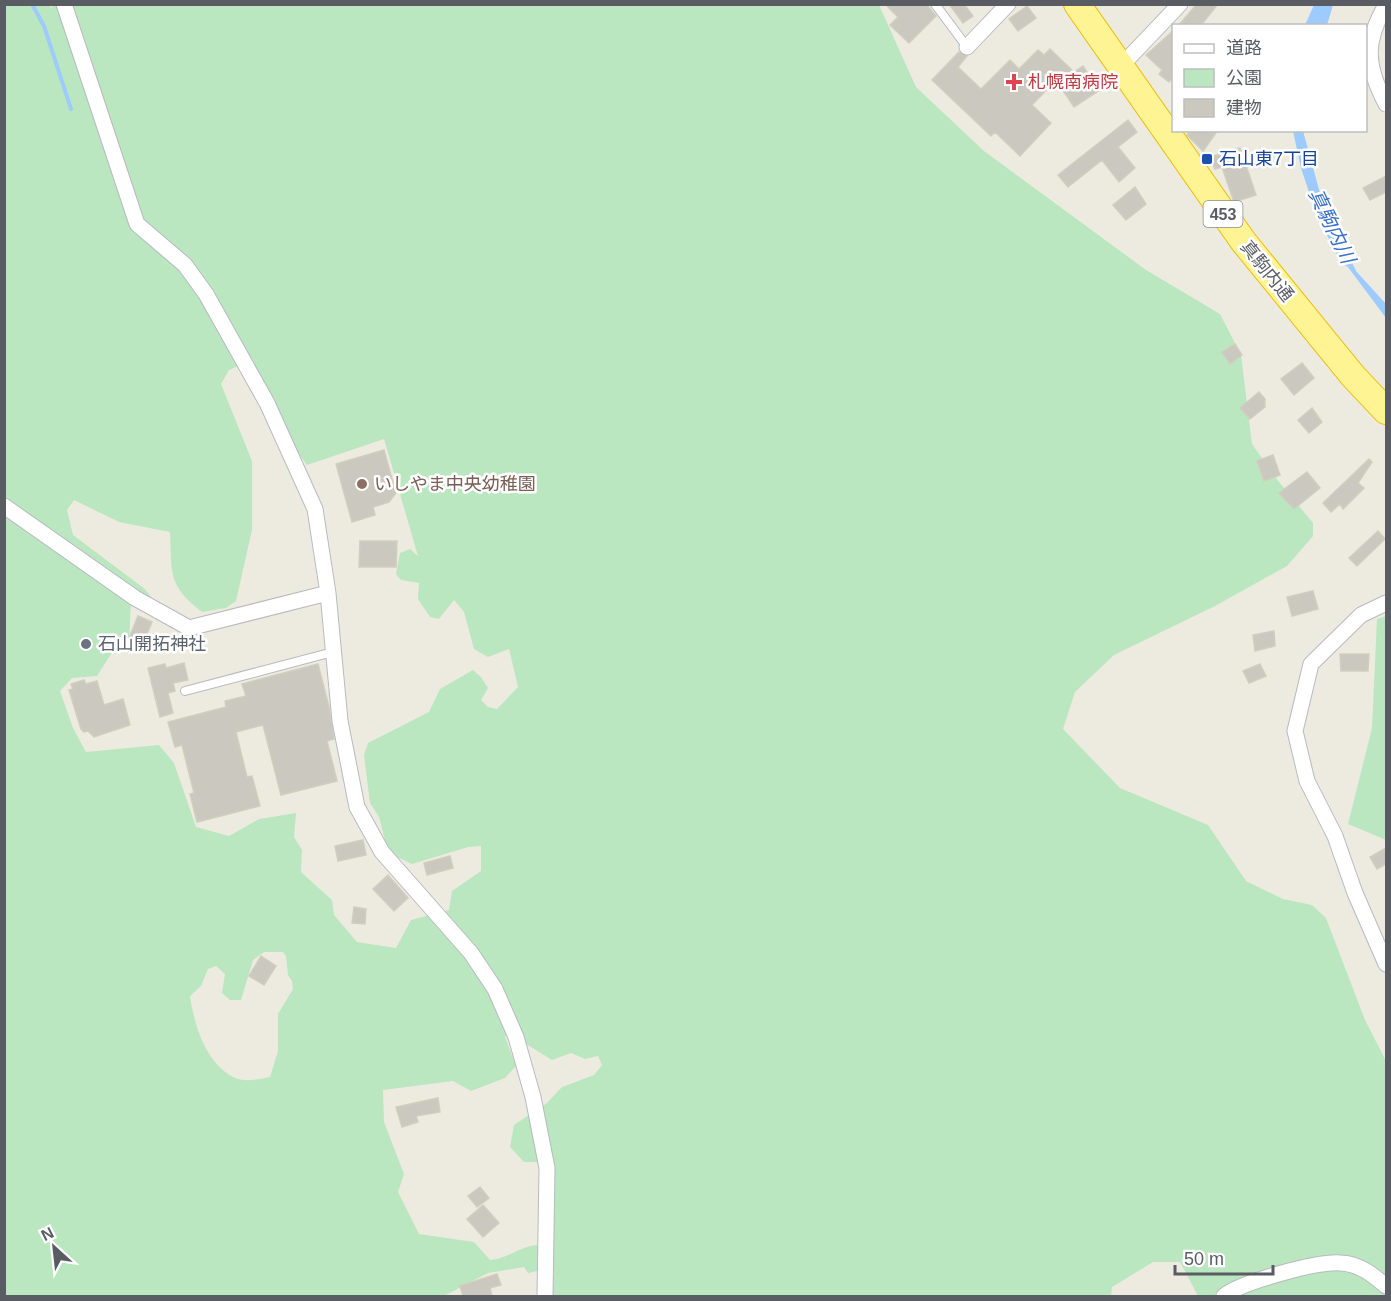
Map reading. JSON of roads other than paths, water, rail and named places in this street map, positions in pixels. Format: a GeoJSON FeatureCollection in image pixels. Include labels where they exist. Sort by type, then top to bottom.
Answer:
{"type":"FeatureCollection","features":[{"type":"Feature","properties":{"kind":"highway","name":"真駒内通"},"geometry":{"type":"LineString","coordinates":[[1077,4],[1243,241],[1353,376],[1386,411]]}},
{"type":"Feature","properties":{"kind":"street"},"geometry":{"type":"LineString","coordinates":[[64,4],[137,224],[185,266],[206,294],[267,403],[315,510],[328,593],[340,721],[357,807],[382,852],[471,953],[495,989],[516,1037],[533,1097],[547,1168],[545,1296]]}},
{"type":"Feature","properties":{"kind":"street"},"geometry":{"type":"LineString","coordinates":[[967,47],[1008,4]]}},
{"type":"Feature","properties":{"kind":"street"},"geometry":{"type":"LineString","coordinates":[[1121,66],[1180,4]]}},
{"type":"Feature","properties":{"kind":"street"},"geometry":{"type":"LineString","coordinates":[[1386,5],[1373,28],[1371,65],[1375,82],[1386,104]]}},
{"type":"Feature","properties":{"kind":"street"},"geometry":{"type":"LineString","coordinates":[[4,506],[135,598],[189,628],[328,593]]}},
{"type":"Feature","properties":{"kind":"street"},"geometry":{"type":"LineString","coordinates":[[1386,603],[1361,615],[1311,664],[1295,731],[1307,781],[1335,836],[1355,894],[1386,964]]}},
{"type":"Feature","properties":{"kind":"street"},"geometry":{"type":"LineString","coordinates":[[1224,1296],[1266,1277],[1341,1263],[1366,1269],[1386,1286]]}},
{"type":"Feature","properties":{"kind":"lane"},"geometry":{"type":"LineString","coordinates":[[935,4],[967,47]]}},
{"type":"Feature","properties":{"kind":"lane"},"geometry":{"type":"LineString","coordinates":[[184,691],[333,652]]}},
{"type":"Feature","properties":{"kind":"water"},"geometry":{"type":"Polygon","coordinates":[[[1314,5],[1333,5],[1327,24],[1305,24],[1314,5]]]}},
{"type":"Feature","properties":{"kind":"water","name":"真駒内川"},"geometry":{"type":"Polygon","coordinates":[[[1293,132],[1303,132],[1326,215],[1336,228],[1356,271],[1386,304],[1386,318],[1348,267],[1341,263],[1316,213],[1301,168],[1293,132]]]}},
{"type":"Feature","properties":{"kind":"waterway"},"geometry":{"type":"LineString","coordinates":[[32,4],[44,26],[71,109]]}},
{"type":"Feature","properties":{"kind":"place","name":"札幌南病院"},"geometry":{"type":"Point","coordinates":[1014,82]}},
{"type":"Feature","properties":{"kind":"place","name":"石山東7丁目"},"geometry":{"type":"Point","coordinates":[1207,159]}},
{"type":"Feature","properties":{"kind":"place","name":"いしやま中央幼稚園"},"geometry":{"type":"Point","coordinates":[362,484]}},
{"type":"Feature","properties":{"kind":"place","name":"石山開拓神社"},"geometry":{"type":"Point","coordinates":[86,644]}}]}
